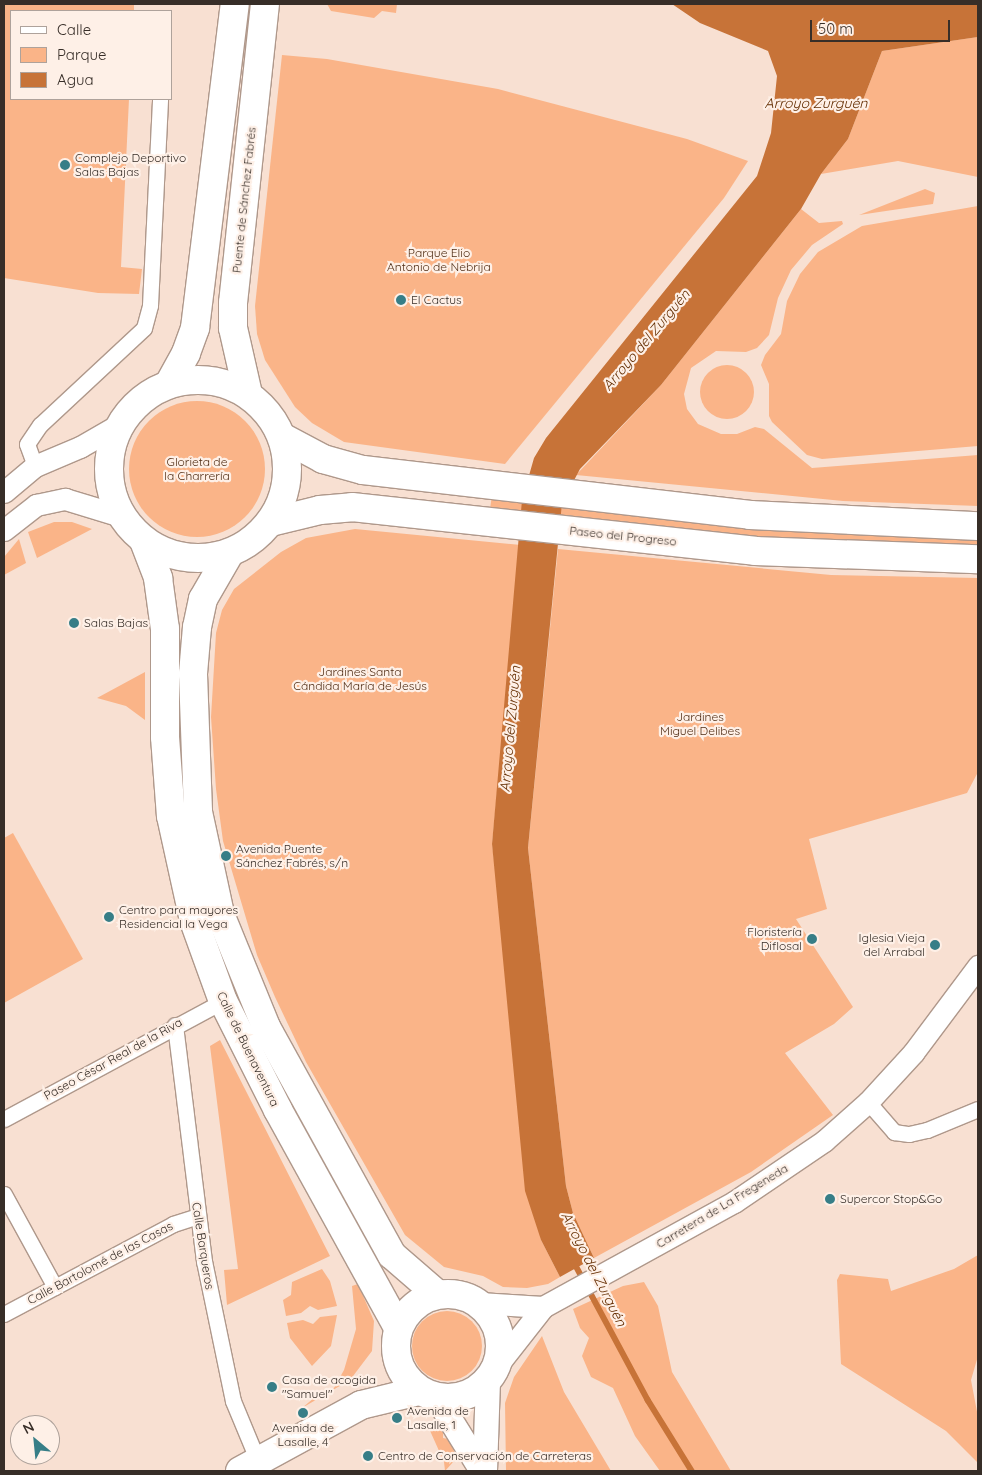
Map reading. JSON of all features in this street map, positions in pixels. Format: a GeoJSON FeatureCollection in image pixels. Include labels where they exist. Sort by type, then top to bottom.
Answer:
{"type":"FeatureCollection","features":[{"type":"Feature","properties":{"kind":"highway"},"geometry":{"type":"LineString","coordinates":[[169,384],[186,353],[195,328],[215,152],[235,4]]}},
{"type":"Feature","properties":{"kind":"highway","name":"Puente de Sánchez Fabrés"},"geometry":{"type":"LineString","coordinates":[[248,394],[233,328],[233,303],[265,4]]}},
{"type":"Feature","properties":{"kind":"highway"},"geometry":{"type":"LineString","coordinates":[[205,380],[223,383],[248,394],[274,420],[282,437],[288,458],[287,481],[282,502],[271,522],[252,541],[229,554],[199,559],[170,555],[144,541],[121,516],[109,486],[109,454],[120,424],[150,394],[169,384],[205,380]]}},
{"type":"Feature","properties":{"kind":"highway"},"geometry":{"type":"LineString","coordinates":[[282,437],[316,456],[344,466],[750,515],[978,526]]}},
{"type":"Feature","properties":{"kind":"highway","name":"Paseo del Progreso"},"geometry":{"type":"LineString","coordinates":[[271,522],[320,510],[352,507],[755,551],[978,559]]}},
{"type":"Feature","properties":{"kind":"highway","name":"Calle de Buenaventura"},"geometry":{"type":"LineString","coordinates":[[144,541],[158,578],[165,630],[165,737],[171,816],[194,921],[223,1001],[278,1110],[398,1327]]}},
{"type":"Feature","properties":{"kind":"highway","name":"Calle de Buenaventura"},"geometry":{"type":"LineString","coordinates":[[229,554],[203,599],[196,627],[193,674],[198,812],[220,914],[266,1027],[392,1256],[437,1294]]}},
{"type":"Feature","properties":{"kind":"highway"},"geometry":{"type":"LineString","coordinates":[[250,1466],[361,1405],[428,1394],[465,1396],[492,1373],[501,1350],[499,1332],[491,1316],[479,1303],[459,1294],[437,1294],[414,1306],[398,1327],[395,1355],[403,1376],[428,1394]]}},
{"type":"Feature","properties":{"kind":"highway"},"geometry":{"type":"LineString","coordinates":[[361,1405],[395,1355]]}},
{"type":"Feature","properties":{"kind":"main road"},"geometry":{"type":"LineString","coordinates":[[4,492],[35,466],[80,447],[120,424]]}},
{"type":"Feature","properties":{"kind":"main road"},"geometry":{"type":"LineString","coordinates":[[4,530],[14,519],[36,505],[65,499],[121,516]]}},
{"type":"Feature","properties":{"kind":"main road","name":"Carretera de La Fregeneda"},"geometry":{"type":"LineString","coordinates":[[492,1373],[552,1302],[787,1168],[868,1102],[928,1035],[978,966]]}},
{"type":"Feature","properties":{"kind":"main road"},"geometry":{"type":"LineString","coordinates":[[479,1303],[552,1302]]}},
{"type":"Feature","properties":{"kind":"main road"},"geometry":{"type":"LineString","coordinates":[[484,1471],[492,1373]]}},
{"type":"Feature","properties":{"kind":"main road"},"geometry":{"type":"LineString","coordinates":[[428,1394],[484,1471]]}},
{"type":"Feature","properties":{"kind":"street"},"geometry":{"type":"LineString","coordinates":[[35,466],[27,444],[40,425],[144,328],[150,306],[160,100]]}},
{"type":"Feature","properties":{"kind":"street","name":"Paseo César Real de la Riva"},"geometry":{"type":"LineString","coordinates":[[4,1119],[175,1025],[223,1001]]}},
{"type":"Feature","properties":{"kind":"street","name":"Calle Barqueros"},"geometry":{"type":"LineString","coordinates":[[175,1025],[198,1216],[233,1401],[250,1466]]}},
{"type":"Feature","properties":{"kind":"street"},"geometry":{"type":"LineString","coordinates":[[868,1102],[894,1132],[909,1134],[927,1130],[978,1109]]}},
{"type":"Feature","properties":{"kind":"street"},"geometry":{"type":"LineString","coordinates":[[4,1194],[55,1287]]}},
{"type":"Feature","properties":{"kind":"street","name":"Calle Bartolomé de las Casas"},"geometry":{"type":"LineString","coordinates":[[4,1314],[182,1220],[198,1216]]}},
{"type":"Feature","properties":{"kind":"green space","name":"Complejo Deportivo Salas Bajas"},"geometry":{"type":"Polygon","coordinates":[[[4,4],[134,4],[134,10],[10,10],[10,100],[129,100],[121,267],[142,269],[139,294],[98,293],[4,278],[4,4]]]}},
{"type":"Feature","properties":{"kind":"green space"},"geometry":{"type":"Polygon","coordinates":[[[327,4],[397,4],[396,13],[382,11],[374,18],[331,11],[327,4]]]}},
{"type":"Feature","properties":{"kind":"green space"},"geometry":{"type":"Polygon","coordinates":[[[978,37],[978,177],[898,161],[821,174],[848,139],[882,51],[978,37]]]}},
{"type":"Feature","properties":{"kind":"green space","name":"Parque Elio Antonio de Nebrija"},"geometry":{"type":"Polygon","coordinates":[[[282,55],[327,59],[498,89],[687,139],[748,161],[724,198],[505,464],[344,442],[312,423],[295,407],[265,360],[257,334],[255,306],[282,55]]]}},
{"type":"Feature","properties":{"kind":"green space"},"geometry":{"type":"Polygon","coordinates":[[[925,189],[935,193],[933,204],[859,215],[925,189]]]}},
{"type":"Feature","properties":{"kind":"green space"},"geometry":{"type":"Polygon","coordinates":[[[978,206],[978,446],[822,459],[807,455],[772,422],[769,416],[769,384],[761,365],[765,355],[781,334],[787,301],[800,274],[818,252],[862,226],[978,206]]]}},
{"type":"Feature","properties":{"kind":"green space"},"geometry":{"type":"Polygon","coordinates":[[[801,209],[819,223],[842,221],[843,224],[812,245],[791,270],[778,298],[769,335],[757,348],[746,352],[716,351],[691,368],[684,394],[687,409],[698,424],[721,434],[737,434],[755,427],[764,429],[812,468],[978,455],[978,506],[843,501],[576,475],[661,385],[801,209]]]}},
{"type":"Feature","properties":{"kind":"green space"},"geometry":{"type":"Polygon","coordinates":[[[722,365],[732,365],[742,369],[750,377],[754,392],[750,407],[742,415],[732,419],[722,419],[712,415],[704,407],[700,397],[700,387],[704,377],[712,369],[722,365]]]}},
{"type":"Feature","properties":{"kind":"green space","name":"Glorieta de la Charrería"},"geometry":{"type":"Polygon","coordinates":[[[197,401],[223,407],[245,421],[259,443],[265,469],[259,495],[245,517],[223,531],[197,537],[171,531],[149,517],[135,495],[129,469],[135,443],[149,421],[171,407],[197,401]]]}},
{"type":"Feature","properties":{"kind":"green space"},"geometry":{"type":"Polygon","coordinates":[[[492,495],[805,530],[978,538],[978,548],[801,543],[490,509],[492,495]]]}},
{"type":"Feature","properties":{"kind":"green space"},"geometry":{"type":"Polygon","coordinates":[[[54,522],[72,522],[92,529],[37,558],[28,532],[54,522]]]}},
{"type":"Feature","properties":{"kind":"green space","name":"Jardines Santa Cándida María de Jesús"},"geometry":{"type":"Polygon","coordinates":[[[355,529],[521,545],[492,844],[541,1240],[560,1277],[548,1284],[527,1288],[503,1287],[483,1276],[444,1267],[405,1235],[306,1062],[275,997],[257,955],[223,841],[216,789],[211,717],[216,633],[222,610],[234,589],[281,552],[306,538],[355,529]]]}},
{"type":"Feature","properties":{"kind":"green space"},"geometry":{"type":"Polygon","coordinates":[[[19,539],[26,563],[4,575],[4,557],[19,539]]]}},
{"type":"Feature","properties":{"kind":"green space","name":"Jardines Miguel Delibes"},"geometry":{"type":"Polygon","coordinates":[[[558,549],[831,575],[978,578],[978,772],[967,793],[809,839],[827,909],[796,919],[853,1007],[834,1024],[785,1053],[833,1115],[751,1172],[594,1258],[573,1213],[566,1186],[528,848],[558,549]]]}},
{"type":"Feature","properties":{"kind":"green space"},"geometry":{"type":"Polygon","coordinates":[[[145,672],[145,720],[126,706],[97,698],[145,672]]]}},
{"type":"Feature","properties":{"kind":"green space"},"geometry":{"type":"Polygon","coordinates":[[[13,833],[83,959],[4,1003],[4,838],[13,833]]]}},
{"type":"Feature","properties":{"kind":"green space"},"geometry":{"type":"Polygon","coordinates":[[[220,1040],[330,1256],[227,1305],[224,1270],[238,1269],[210,1046],[220,1040]]]}},
{"type":"Feature","properties":{"kind":"green space"},"geometry":{"type":"Polygon","coordinates":[[[978,1255],[978,1356],[971,1380],[978,1417],[978,1463],[946,1431],[841,1364],[837,1280],[840,1274],[888,1279],[891,1291],[954,1269],[978,1255]]]}},
{"type":"Feature","properties":{"kind":"green space"},"geometry":{"type":"Polygon","coordinates":[[[322,1269],[330,1281],[337,1306],[318,1310],[310,1306],[301,1313],[286,1316],[283,1300],[291,1295],[292,1282],[322,1269]]]}},
{"type":"Feature","properties":{"kind":"green space"},"geometry":{"type":"Polygon","coordinates":[[[644,1282],[658,1306],[672,1372],[731,1471],[660,1471],[635,1436],[613,1388],[591,1377],[582,1356],[589,1338],[580,1328],[573,1309],[623,1286],[644,1282]]]}},
{"type":"Feature","properties":{"kind":"green space"},"geometry":{"type":"Polygon","coordinates":[[[358,1284],[374,1321],[372,1351],[350,1380],[302,1408],[321,1392],[334,1388],[344,1370],[356,1329],[352,1286],[358,1284]]]}},
{"type":"Feature","properties":{"kind":"green space"},"geometry":{"type":"Polygon","coordinates":[[[447,1311],[460,1314],[472,1321],[479,1333],[482,1346],[479,1359],[472,1371],[460,1378],[447,1381],[434,1378],[422,1371],[415,1359],[412,1346],[415,1333],[422,1321],[434,1314],[447,1311]]]}},
{"type":"Feature","properties":{"kind":"green space"},"geometry":{"type":"Polygon","coordinates":[[[337,1315],[331,1346],[312,1366],[290,1338],[287,1323],[303,1320],[313,1324],[320,1317],[337,1315]]]}},
{"type":"Feature","properties":{"kind":"green space"},"geometry":{"type":"Polygon","coordinates":[[[542,1336],[564,1392],[611,1471],[506,1471],[505,1403],[514,1377],[542,1336]]]}},
{"type":"Feature","properties":{"kind":"green space"},"geometry":{"type":"Polygon","coordinates":[[[432,1423],[443,1432],[443,1438],[448,1439],[454,1451],[455,1460],[445,1471],[444,1462],[427,1424],[432,1423]]]}},
{"type":"Feature","properties":{"kind":"water","name":"Arroyo Zurguén"},"geometry":{"type":"Polygon","coordinates":[[[672,4],[978,4],[978,37],[882,51],[848,139],[821,174],[801,209],[661,385],[580,469],[562,503],[528,848],[566,1186],[573,1213],[594,1258],[560,1277],[541,1240],[525,1191],[492,844],[522,500],[534,458],[546,438],[757,176],[771,133],[777,76],[768,51],[700,23],[672,4]]]}},
{"type":"Feature","properties":{"kind":"waterway","name":"Arroyo del Zurguén"},"geometry":{"type":"LineString","coordinates":[[574,1262],[648,1400],[692,1471]]}},
{"type":"Feature","properties":{"kind":"place","name":"Complejo Deportivo Salas Bajas"},"geometry":{"type":"Point","coordinates":[65,165]}},
{"type":"Feature","properties":{"kind":"place","name":"El Cactus"},"geometry":{"type":"Point","coordinates":[401,300]}},
{"type":"Feature","properties":{"kind":"place","name":"Salas Bajas"},"geometry":{"type":"Point","coordinates":[74,623]}},
{"type":"Feature","properties":{"kind":"place","name":"Avenida Puente Sánchez Fabrés, s/n"},"geometry":{"type":"Point","coordinates":[226,856]}},
{"type":"Feature","properties":{"kind":"place","name":"Centro para mayores Residencial la Vega"},"geometry":{"type":"Point","coordinates":[109,917]}},
{"type":"Feature","properties":{"kind":"place","name":"Floristería Diflosal"},"geometry":{"type":"Point","coordinates":[812,939]}},
{"type":"Feature","properties":{"kind":"place","name":"Iglesia Vieja del Arrabal"},"geometry":{"type":"Point","coordinates":[935,945]}},
{"type":"Feature","properties":{"kind":"place","name":"Supercor Stop&Go"},"geometry":{"type":"Point","coordinates":[830,1199]}},
{"type":"Feature","properties":{"kind":"place","name":"Casa de acogida \"Samuel\""},"geometry":{"type":"Point","coordinates":[272,1387]}},
{"type":"Feature","properties":{"kind":"place","name":"Avenida de Lasalle, 4"},"geometry":{"type":"Point","coordinates":[303,1413]}},
{"type":"Feature","properties":{"kind":"place","name":"Avenida de Lasalle, 1"},"geometry":{"type":"Point","coordinates":[397,1418]}},
{"type":"Feature","properties":{"kind":"place","name":"Centro de Conservación de Carreteras"},"geometry":{"type":"Point","coordinates":[368,1456]}}]}
